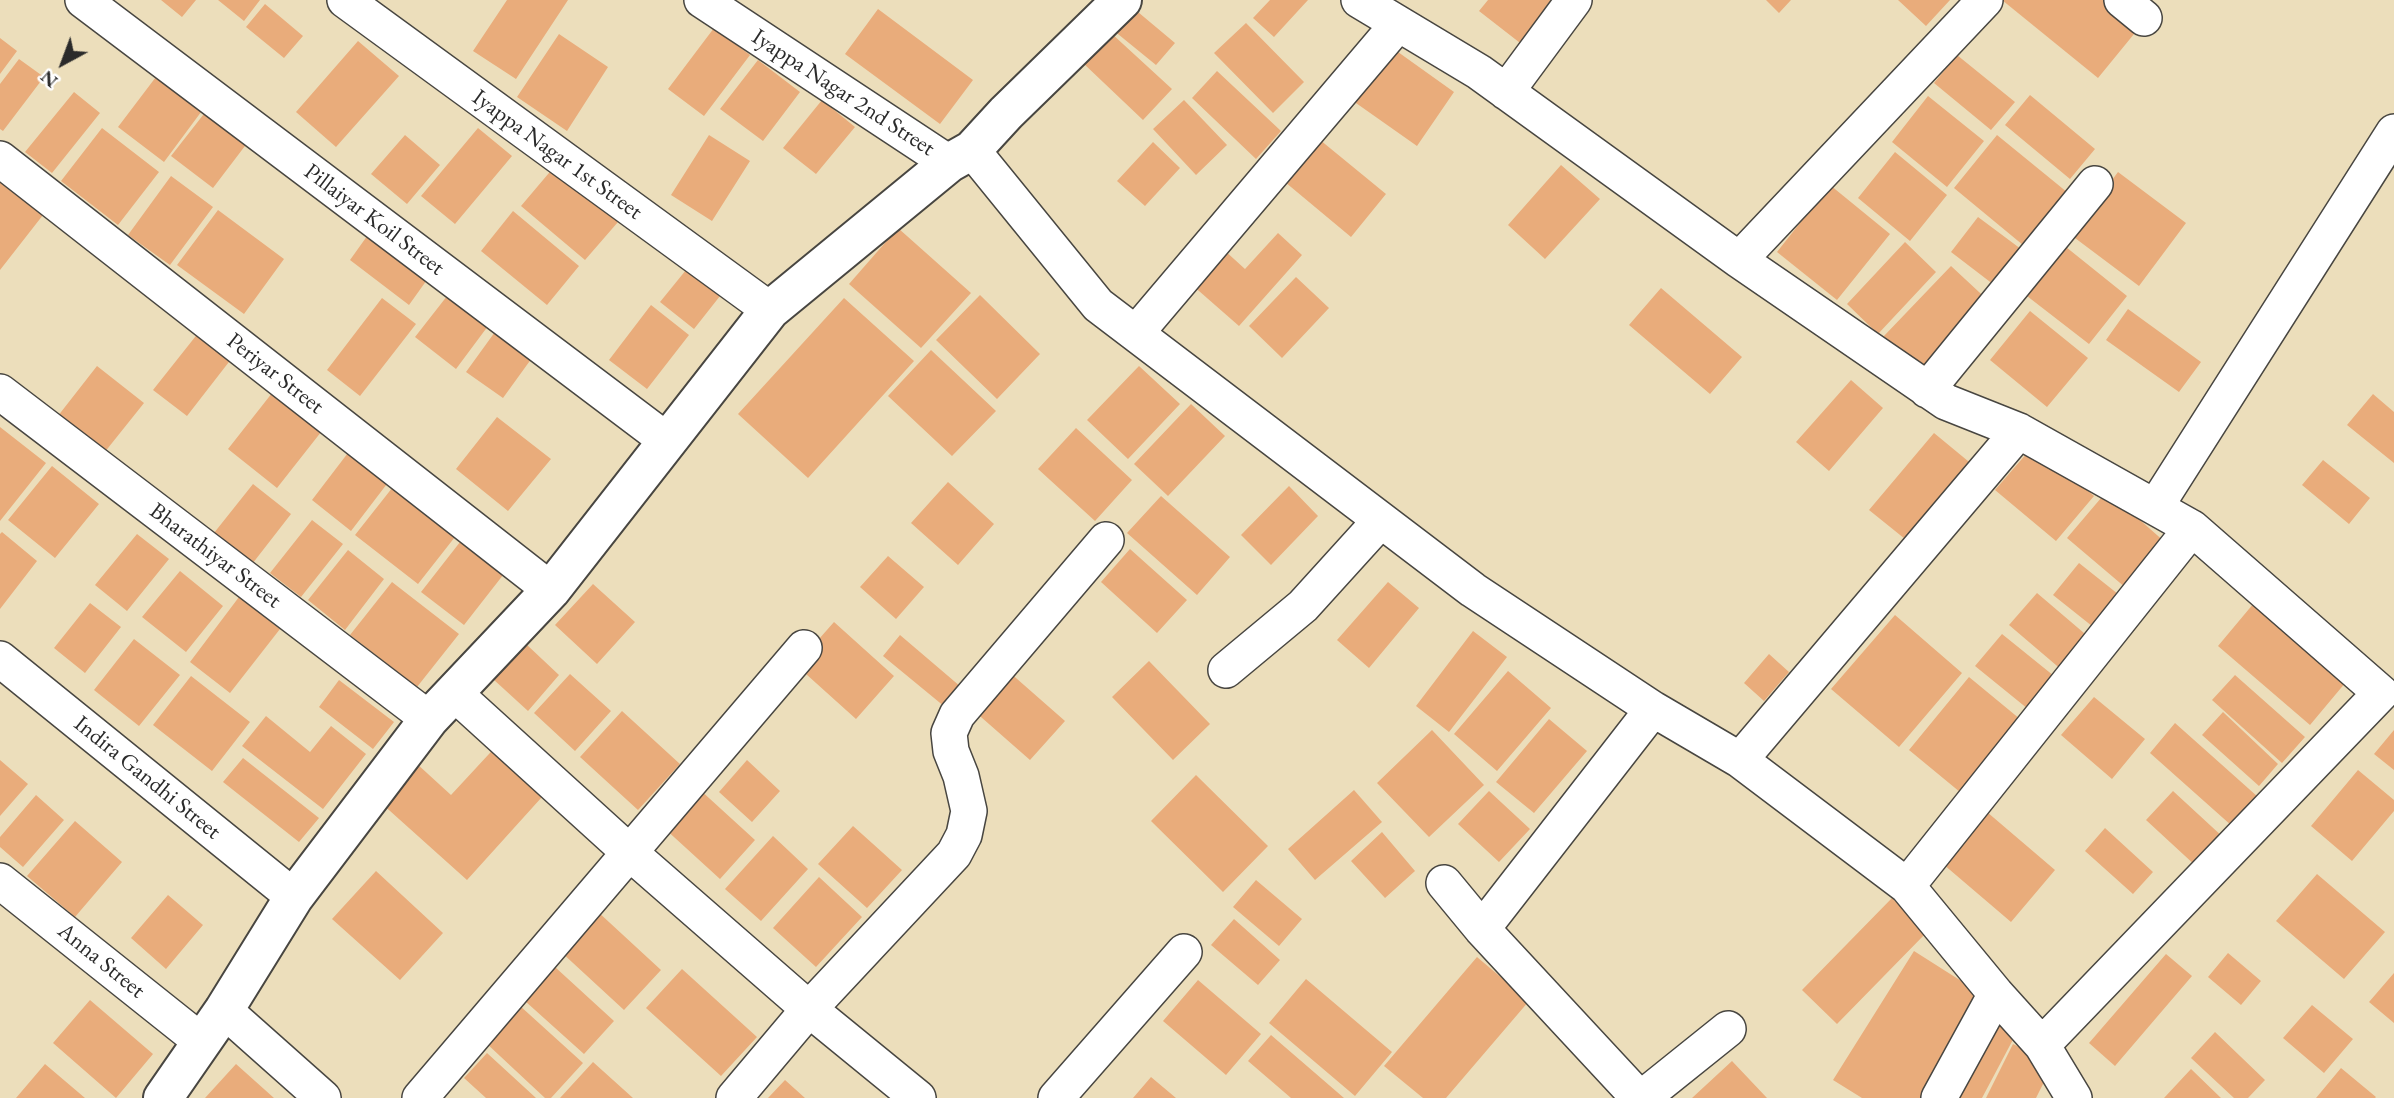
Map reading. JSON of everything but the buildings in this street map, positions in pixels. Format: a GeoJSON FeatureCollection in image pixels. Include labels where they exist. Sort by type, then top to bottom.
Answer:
{"type":"FeatureCollection","features":[{"type":"Feature","properties":{"kind":"street","name":"Pillaiyar Koil Street"},"geometry":{"type":"LineString","coordinates":[[82,0],[666,440]]}},
{"type":"Feature","properties":{"kind":"street","name":"Iyappa Nagar 1st Street"},"geometry":{"type":"LineString","coordinates":[[345,0],[770,310]]}},
{"type":"Feature","properties":{"kind":"street","name":"Iyappa Nagar 2nd Street"},"geometry":{"type":"LineString","coordinates":[[702,0],[961,157],[1098,305],[1473,590],[1653,709],[1740,760],[1907,886],[2042,1045],[2074,1098]]}},
{"type":"Feature","properties":{"kind":"street"},"geometry":{"type":"LineString","coordinates":[[163,1098],[223,1010],[294,897],[441,706],[551,590],[770,310],[961,157],[1122,0]]}},
{"type":"Feature","properties":{"kind":"street"},"geometry":{"type":"LineString","coordinates":[[1359,0],[1479,72],[1739,260],[1927,390],[1946,402],[2019,431],[2192,528],[2381,693],[2042,1045]]}},
{"type":"Feature","properties":{"kind":"street"},"geometry":{"type":"LineString","coordinates":[[1506,92],[1574,0]]}},
{"type":"Feature","properties":{"kind":"street"},"geometry":{"type":"LineString","coordinates":[[1739,260],[1985,0]]}},
{"type":"Feature","properties":{"kind":"street"},"geometry":{"type":"LineString","coordinates":[[1136,333],[1398,24]]}},
{"type":"Feature","properties":{"kind":"street"},"geometry":{"type":"LineString","coordinates":[[2156,506],[2394,132]]}},
{"type":"Feature","properties":{"kind":"street","name":"Periyar Street"},"geometry":{"type":"LineString","coordinates":[[0,159],[551,590]]}},
{"type":"Feature","properties":{"kind":"street"},"geometry":{"type":"LineString","coordinates":[[1927,390],[2095,184]]}},
{"type":"Feature","properties":{"kind":"street","name":"Bharathiyar Street"},"geometry":{"type":"LineString","coordinates":[[0,392],[441,706],[629,852],[809,1009],[918,1098]]}},
{"type":"Feature","properties":{"kind":"street"},"geometry":{"type":"LineString","coordinates":[[1740,760],[2019,431]]}},
{"type":"Feature","properties":{"kind":"street"},"geometry":{"type":"LineString","coordinates":[[1226,670],[1303,606],[1381,520]]}},
{"type":"Feature","properties":{"kind":"street"},"geometry":{"type":"LineString","coordinates":[[1907,886],[2192,528]]}},
{"type":"Feature","properties":{"kind":"street"},"geometry":{"type":"LineString","coordinates":[[734,1098],[809,1009],[954,854],[964,835],[969,811],[961,776],[951,751],[949,733],[957,715],[1106,540]]}},
{"type":"Feature","properties":{"kind":"street"},"geometry":{"type":"LineString","coordinates":[[420,1098],[804,648]]}},
{"type":"Feature","properties":{"kind":"street","name":"Indira Gandhi Street"},"geometry":{"type":"LineString","coordinates":[[0,659],[294,897]]}},
{"type":"Feature","properties":{"kind":"street"},"geometry":{"type":"LineString","coordinates":[[1482,929],[1653,709]]}},
{"type":"Feature","properties":{"kind":"street","name":"Anna Street"},"geometry":{"type":"LineString","coordinates":[[0,881],[202,1042]]}},
{"type":"Feature","properties":{"kind":"street"},"geometry":{"type":"LineString","coordinates":[[1444,883],[1482,929],[1641,1098],[1728,1029]]}},
{"type":"Feature","properties":{"kind":"street"},"geometry":{"type":"LineString","coordinates":[[1056,1098],[1184,952]]}},
{"type":"Feature","properties":{"kind":"street"},"geometry":{"type":"LineString","coordinates":[[1938,1098],[1996,994]]}},
{"type":"Feature","properties":{"kind":"street"},"geometry":{"type":"LineString","coordinates":[[223,1010],[323,1098]]}}]}
